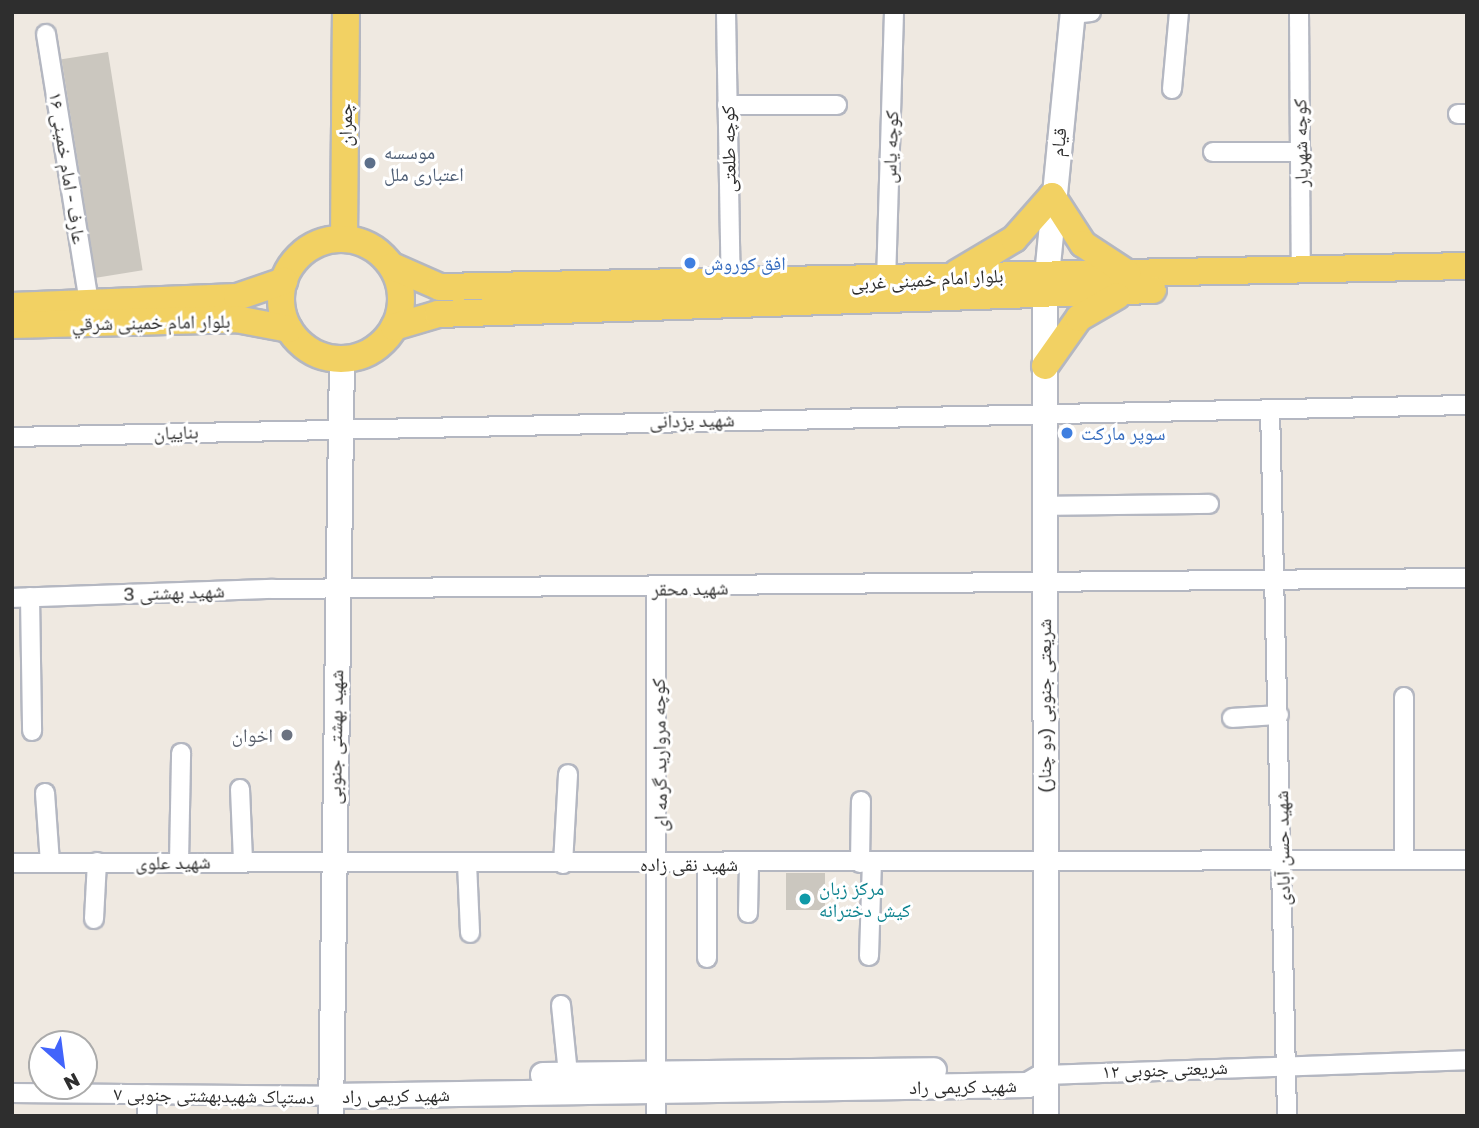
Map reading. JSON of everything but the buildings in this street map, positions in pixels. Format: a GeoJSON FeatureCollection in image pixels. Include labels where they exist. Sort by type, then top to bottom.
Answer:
{"type":"FeatureCollection","features":[{"type":"Feature","properties":{"kind":"main road","name":"چمران"},"geometry":{"type":"LineString","coordinates":[[344,239],[346,12]]}},
{"type":"Feature","properties":{"kind":"main road","name":"قیام"},"geometry":{"type":"LineString","coordinates":[[1046,285],[1052,196],[1079,13]]}},
{"type":"Feature","properties":{"kind":"main road"},"geometry":{"type":"LineString","coordinates":[[941,279],[999,250],[1052,196],[1083,244],[1130,282],[1079,317],[1045,366]]}},
{"type":"Feature","properties":{"kind":"main road"},"geometry":{"type":"LineString","coordinates":[[344,239],[363,243],[392,266],[401,296],[394,327],[372,350],[342,359],[311,351],[289,329],[284,281],[306,250],[344,239]]}},
{"type":"Feature","properties":{"kind":"main road","name":"بلوار امام خمینی غربی"},"geometry":{"type":"LineString","coordinates":[[392,266],[440,288],[731,285],[941,279],[1046,285]]}},
{"type":"Feature","properties":{"kind":"main road","name":"بلوار امام خمینی غربی"},"geometry":{"type":"LineString","coordinates":[[394,327],[438,314],[1467,266]]}},
{"type":"Feature","properties":{"kind":"main road","name":"بلوار امام خمینی شرقي"},"geometry":{"type":"LineString","coordinates":[[12,306],[237,297],[284,281]]}},
{"type":"Feature","properties":{"kind":"main road","name":"بلوار امام خمینی غربی"},"geometry":{"type":"LineString","coordinates":[[1130,282],[1467,283]]}},
{"type":"Feature","properties":{"kind":"main road","name":"شریعتی جنوبی (دو چنار)"},"geometry":{"type":"LineString","coordinates":[[1045,1116],[1046,285]]}},
{"type":"Feature","properties":{"kind":"main road","name":"بلوار امام خمینی شرقي"},"geometry":{"type":"LineString","coordinates":[[12,325],[236,319],[289,329]]}},
{"type":"Feature","properties":{"kind":"main road","name":"شهید بهشتی جنوبی"},"geometry":{"type":"LineString","coordinates":[[331,1098],[342,359]]}},
{"type":"Feature","properties":{"kind":"main road","name":"شهید کریمی راد"},"geometry":{"type":"LineString","coordinates":[[331,1098],[568,1074],[656,1080],[1028,1085],[1045,1075]]}},
{"type":"Feature","properties":{"kind":"main road","name":"شهید کریمی راد"},"geometry":{"type":"LineString","coordinates":[[331,1098],[656,1080]]}},
{"type":"Feature","properties":{"kind":"street","name":"کوچه طلعتی"},"geometry":{"type":"LineString","coordinates":[[726,12],[731,285]]}},
{"type":"Feature","properties":{"kind":"street","name":"کوچه یاس"},"geometry":{"type":"LineString","coordinates":[[886,282],[894,12]]}},
{"type":"Feature","properties":{"kind":"street"},"geometry":{"type":"LineString","coordinates":[[1172,89],[1179,12]]}},
{"type":"Feature","properties":{"kind":"street","name":"کوچه شهریار"},"geometry":{"type":"LineString","coordinates":[[1298,12],[1301,273]]}},
{"type":"Feature","properties":{"kind":"street","name":"عارف - امام خمینی ۱۶"},"geometry":{"type":"LineString","coordinates":[[46,34],[89,303]]}},
{"type":"Feature","properties":{"kind":"street"},"geometry":{"type":"LineString","coordinates":[[727,105],[837,105]]}},
{"type":"Feature","properties":{"kind":"street"},"geometry":{"type":"LineString","coordinates":[[1213,152],[1301,152]]}},
{"type":"Feature","properties":{"kind":"street","name":"شهید یزدانی"},"geometry":{"type":"LineString","coordinates":[[340,428],[1467,405]]}},
{"type":"Feature","properties":{"kind":"street","name":"شهید حسن آبادی"},"geometry":{"type":"LineString","coordinates":[[1270,408],[1283,860],[1287,1116]]}},
{"type":"Feature","properties":{"kind":"street","name":"بناییان"},"geometry":{"type":"LineString","coordinates":[[12,437],[340,428]]}},
{"type":"Feature","properties":{"kind":"street"},"geometry":{"type":"LineString","coordinates":[[1044,506],[1209,504]]}},
{"type":"Feature","properties":{"kind":"street","name":"شهید محقر"},"geometry":{"type":"LineString","coordinates":[[337,592],[1467,578]]}},
{"type":"Feature","properties":{"kind":"street","name":"کوچه مروارید گرمه ای"},"geometry":{"type":"LineString","coordinates":[[656,589],[661,864],[656,1116]]}},
{"type":"Feature","properties":{"kind":"street","name":"شهید بهشتی 3"},"geometry":{"type":"LineString","coordinates":[[21,598],[337,592]]}},
{"type":"Feature","properties":{"kind":"street"},"geometry":{"type":"LineString","coordinates":[[21,598],[32,731]]}},
{"type":"Feature","properties":{"kind":"street"},"geometry":{"type":"LineString","coordinates":[[1404,697],[1404,859]]}},
{"type":"Feature","properties":{"kind":"street"},"geometry":{"type":"LineString","coordinates":[[1232,718],[1279,715]]}},
{"type":"Feature","properties":{"kind":"street"},"geometry":{"type":"LineString","coordinates":[[179,862],[181,753]]}},
{"type":"Feature","properties":{"kind":"street"},"geometry":{"type":"LineString","coordinates":[[563,864],[568,774]]}},
{"type":"Feature","properties":{"kind":"street"},"geometry":{"type":"LineString","coordinates":[[240,789],[243,861]]}},
{"type":"Feature","properties":{"kind":"street"},"geometry":{"type":"LineString","coordinates":[[45,793],[50,862]]}},
{"type":"Feature","properties":{"kind":"street"},"geometry":{"type":"LineString","coordinates":[[861,801],[869,956]]}},
{"type":"Feature","properties":{"kind":"street","name":"شهید نقی زاده"},"geometry":{"type":"LineString","coordinates":[[333,863],[749,864],[1467,860]]}},
{"type":"Feature","properties":{"kind":"street"},"geometry":{"type":"LineString","coordinates":[[94,919],[97,862]]}},
{"type":"Feature","properties":{"kind":"street","name":"شهید علوی"},"geometry":{"type":"LineString","coordinates":[[12,863],[333,863]]}},
{"type":"Feature","properties":{"kind":"street"},"geometry":{"type":"LineString","coordinates":[[467,863],[470,933]]}},
{"type":"Feature","properties":{"kind":"street"},"geometry":{"type":"LineString","coordinates":[[707,864],[707,958]]}},
{"type":"Feature","properties":{"kind":"street"},"geometry":{"type":"LineString","coordinates":[[748,913],[749,864]]}},
{"type":"Feature","properties":{"kind":"street"},"geometry":{"type":"LineString","coordinates":[[561,1005],[568,1074]]}},
{"type":"Feature","properties":{"kind":"street","name":"شریعتی جنوبی ۱۲"},"geometry":{"type":"LineString","coordinates":[[1045,1075],[1467,1060]]}},
{"type":"Feature","properties":{"kind":"street","name":"دستپاک شهیدبهشتی جنوبی ۷"},"geometry":{"type":"LineString","coordinates":[[12,1093],[331,1098]]}},
{"type":"Feature","properties":{"kind":"street"},"geometry":{"type":"LineString","coordinates":[[147,1094],[147,1116]]}},
{"type":"Feature","properties":{"kind":"place","name":"موسسه اعتباری ملل"},"geometry":{"type":"Point","coordinates":[370,163]}},
{"type":"Feature","properties":{"kind":"place","name":"افق کوروش"},"geometry":{"type":"Point","coordinates":[690,263]}},
{"type":"Feature","properties":{"kind":"place","name":"سوپر مارکت"},"geometry":{"type":"Point","coordinates":[1067,433]}},
{"type":"Feature","properties":{"kind":"place","name":"اخوان"},"geometry":{"type":"Point","coordinates":[287,735]}},
{"type":"Feature","properties":{"kind":"place","name":"مرکز زبان کیش دخترانه"},"geometry":{"type":"Point","coordinates":[805,899]}}]}
